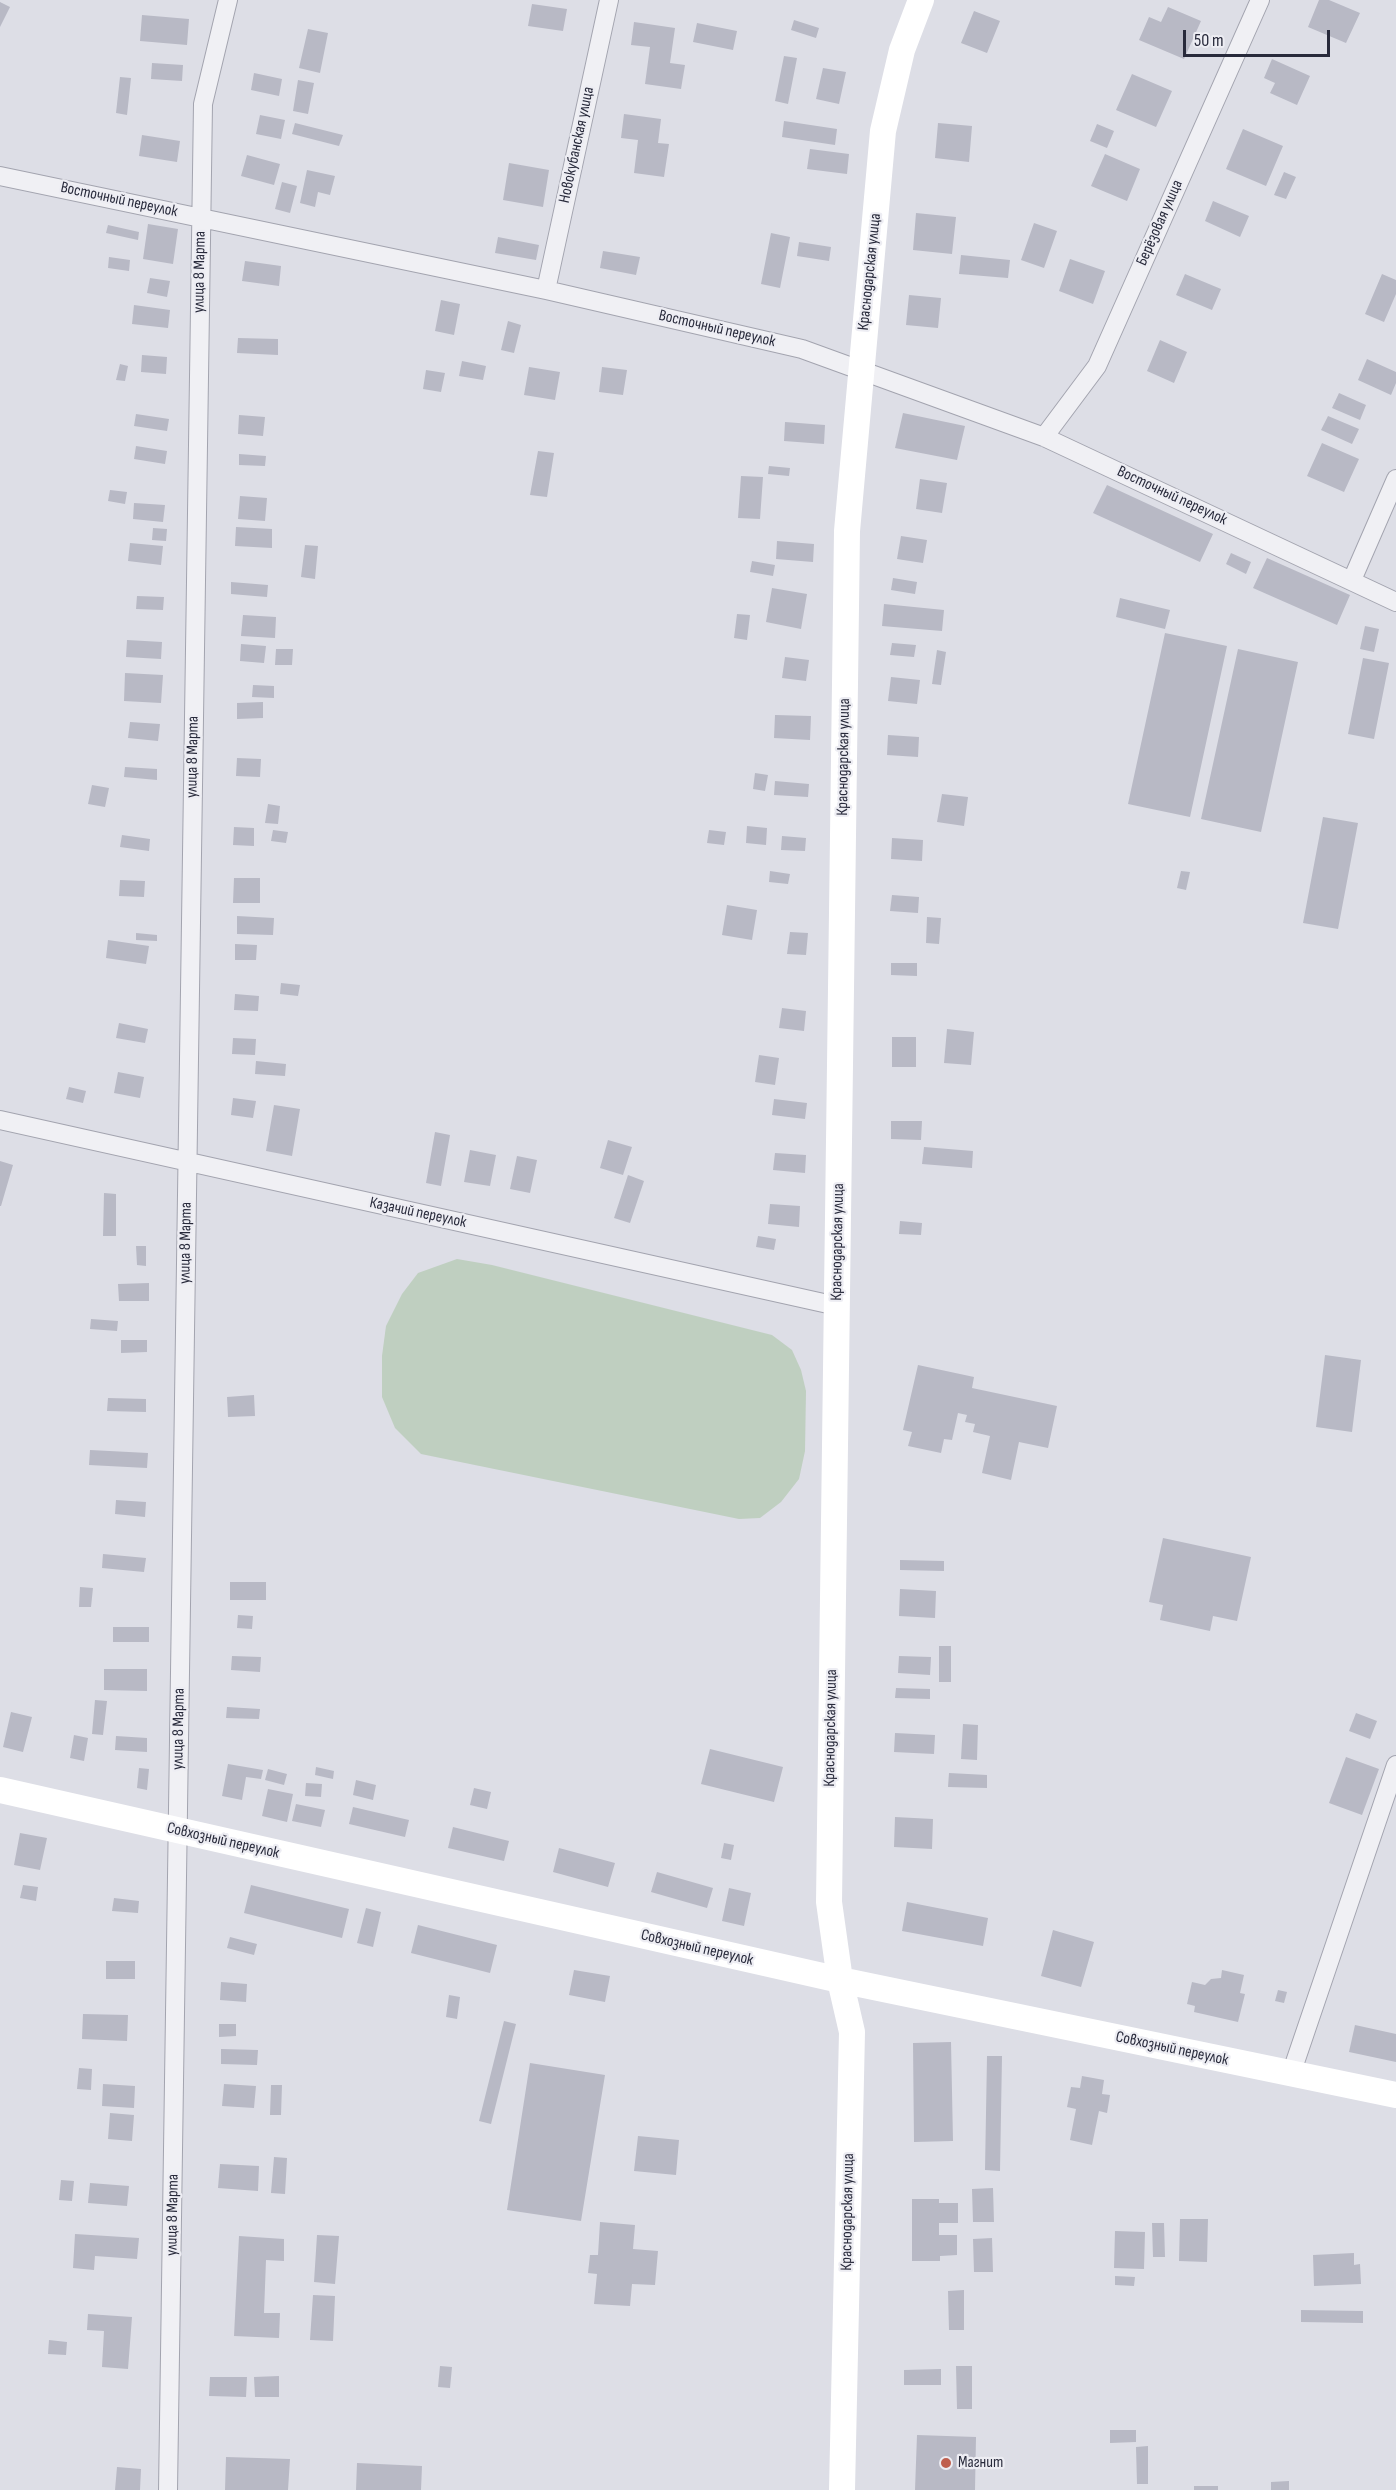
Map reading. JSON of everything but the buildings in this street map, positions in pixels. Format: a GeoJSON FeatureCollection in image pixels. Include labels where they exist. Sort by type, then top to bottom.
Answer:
{"type":"FeatureCollection","features":[{"type":"Feature","properties":{"kind":"street","name":"улица 8 Марта"},"geometry":{"type":"LineString","coordinates":[[168,2490],[203,104],[228,0]]}},
{"type":"Feature","properties":{"kind":"street","name":"Новокубанская улица"},"geometry":{"type":"LineString","coordinates":[[546,290],[609,0]]}},
{"type":"Feature","properties":{"kind":"street","name":"Краснодарская улица"},"geometry":{"type":"LineString","coordinates":[[842,2490],[852,2032],[840,1980],[829,1902],[847,531],[860,370],[884,131],[902,50],[921,0]]}},
{"type":"Feature","properties":{"kind":"street","name":"Берёзовая улица"},"geometry":{"type":"LineString","coordinates":[[1044,437],[1097,366],[1260,0]]}},
{"type":"Feature","properties":{"kind":"street","name":"Восточный переулок"},"geometry":{"type":"LineString","coordinates":[[0,176],[546,290],[802,349],[1044,437],[1396,602]]}},
{"type":"Feature","properties":{"kind":"street"},"geometry":{"type":"LineString","coordinates":[[1352,580],[1396,479]]}},
{"type":"Feature","properties":{"kind":"street","name":"Казачий переулок"},"geometry":{"type":"LineString","coordinates":[[0,1120],[837,1306]]}},
{"type":"Feature","properties":{"kind":"street"},"geometry":{"type":"LineString","coordinates":[[1291,2074],[1396,1765]]}},
{"type":"Feature","properties":{"kind":"street","name":"Совхозный переулок"},"geometry":{"type":"LineString","coordinates":[[0,1790],[840,1980],[1396,2095]]}},
{"type":"Feature","properties":{"kind":"green space"},"geometry":{"type":"Polygon","coordinates":[[[457,1259],[492,1265],[772,1335],[792,1350],[801,1370],[806,1391],[805,1451],[799,1479],[781,1502],[760,1518],[739,1519],[421,1454],[395,1428],[382,1397],[382,1356],[386,1326],[402,1294],[418,1273],[457,1259]]]}},
{"type":"Feature","properties":{"kind":"place","name":"Магнит"},"geometry":{"type":"Point","coordinates":[946,2463]}}]}
